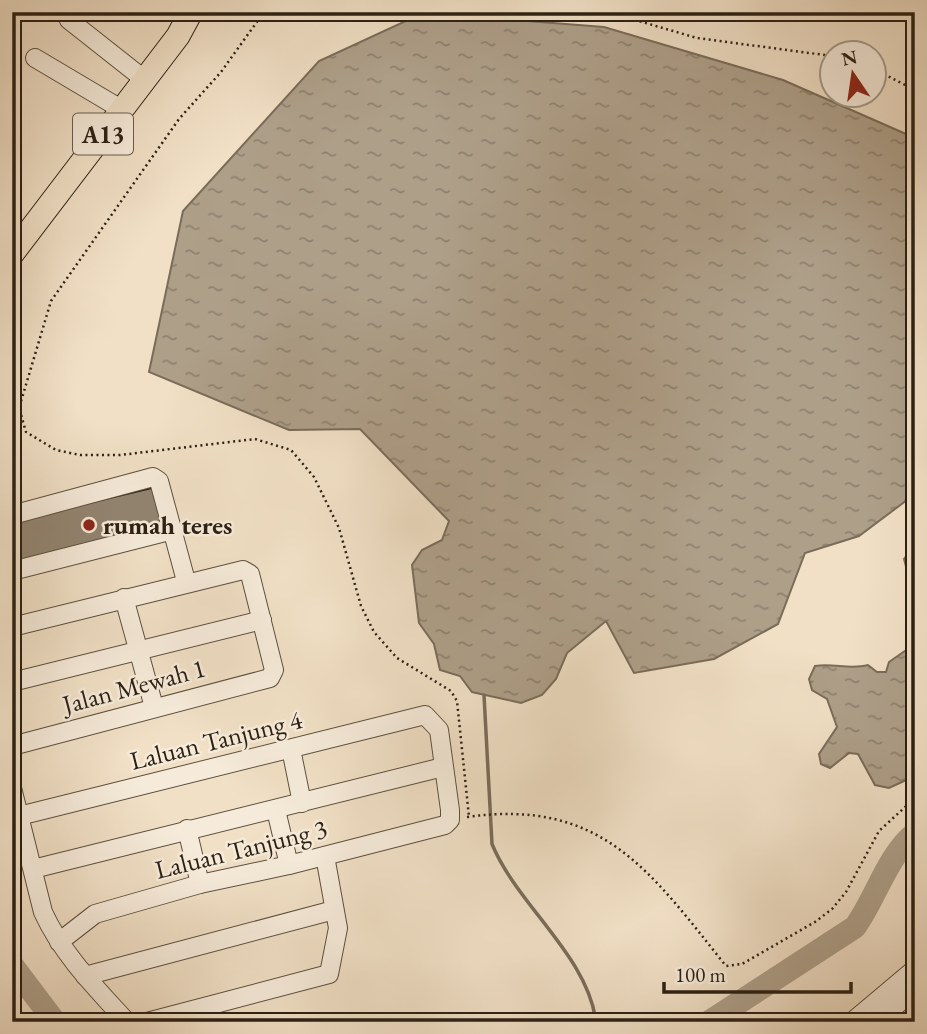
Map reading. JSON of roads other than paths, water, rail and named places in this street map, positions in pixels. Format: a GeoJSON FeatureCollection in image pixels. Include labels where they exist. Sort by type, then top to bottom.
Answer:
{"type":"FeatureCollection","features":[{"type":"Feature","properties":{"kind":"main road","name":"A13"},"geometry":{"type":"LineString","coordinates":[[12,254],[178,36],[191,12]]}},
{"type":"Feature","properties":{"kind":"street"},"geometry":{"type":"LineString","coordinates":[[66,12],[69,20],[145,80]]}},
{"type":"Feature","properties":{"kind":"street"},"geometry":{"type":"LineString","coordinates":[[35,58],[121,110]]}},
{"type":"Feature","properties":{"kind":"street"},"geometry":{"type":"LineString","coordinates":[[12,515],[144,477],[159,481],[186,581]]}},
{"type":"Feature","properties":{"kind":"street"},"geometry":{"type":"LineString","coordinates":[[12,571],[173,530]]}},
{"type":"Feature","properties":{"kind":"street"},"geometry":{"type":"LineString","coordinates":[[12,626],[240,569],[250,574],[262,620],[139,653],[12,682]]}},
{"type":"Feature","properties":{"kind":"street"},"geometry":{"type":"LineString","coordinates":[[124,598],[153,707]]}},
{"type":"Feature","properties":{"kind":"street","name":"Jalan Mewah 1"},"geometry":{"type":"LineString","coordinates":[[12,746],[270,678],[274,670],[262,620]]}},
{"type":"Feature","properties":{"kind":"street","name":"Laluan Tanjung 4"},"geometry":{"type":"LineString","coordinates":[[15,802],[291,749],[425,715],[439,730],[443,767]]}},
{"type":"Feature","properties":{"kind":"street"},"geometry":{"type":"LineString","coordinates":[[291,749],[302,803]]}},
{"type":"Feature","properties":{"kind":"street"},"geometry":{"type":"LineString","coordinates":[[33,869],[443,767]]}},
{"type":"Feature","properties":{"kind":"street","name":"Laluan Tanjung 3"},"geometry":{"type":"LineString","coordinates":[[59,942],[95,914],[200,884],[289,865],[444,825],[450,820],[450,810],[443,767]]}},
{"type":"Feature","properties":{"kind":"street"},"geometry":{"type":"LineString","coordinates":[[15,802],[43,912],[59,942],[85,976],[127,1022]]}},
{"type":"Feature","properties":{"kind":"street"},"geometry":{"type":"LineString","coordinates":[[276,810],[289,865]]}},
{"type":"Feature","properties":{"kind":"street"},"geometry":{"type":"LineString","coordinates":[[187,829],[200,884]]}},
{"type":"Feature","properties":{"kind":"street"},"geometry":{"type":"LineString","coordinates":[[147,1022],[329,974],[338,935],[325,856]]}},
{"type":"Feature","properties":{"kind":"street"},"geometry":{"type":"LineString","coordinates":[[85,976],[334,910]]}},
{"type":"Feature","properties":{"kind":"street"},"geometry":{"type":"LineString","coordinates":[[852,1022],[915,970]]}},
{"type":"Feature","properties":{"kind":"street"},"geometry":{"type":"LineString","coordinates":[[877,1022],[915,989]]}},
{"type":"Feature","properties":{"kind":"water"},"geometry":{"type":"Polygon","coordinates":[[[423,13],[604,27],[783,80],[818,95],[818,108],[847,108],[915,138],[915,494],[859,536],[805,553],[778,624],[714,659],[634,673],[606,621],[567,653],[556,679],[542,695],[521,703],[472,692],[460,676],[440,670],[434,644],[419,623],[412,565],[422,550],[442,540],[449,521],[360,429],[289,430],[149,372],[183,211],[319,61],[423,13]]]}},
{"type":"Feature","properties":{"kind":"water"},"geometry":{"type":"Polygon","coordinates":[[[915,545],[915,574],[907,570],[904,559],[915,545]]]}},
{"type":"Feature","properties":{"kind":"water"},"geometry":{"type":"Polygon","coordinates":[[[915,644],[915,776],[889,788],[875,785],[858,754],[849,753],[830,768],[821,764],[819,754],[837,727],[827,699],[812,690],[809,679],[815,666],[868,665],[877,672],[886,672],[889,662],[915,644]]]}},
{"type":"Feature","properties":{"kind":"waterway"},"geometry":{"type":"LineString","coordinates":[[906,501],[915,510]]}},
{"type":"Feature","properties":{"kind":"waterway"},"geometry":{"type":"LineString","coordinates":[[484,695],[492,844],[503,866],[580,975],[596,1022]]}},
{"type":"Feature","properties":{"kind":"waterway"},"geometry":{"type":"LineString","coordinates":[[709,1022],[855,927],[889,865],[915,833]]}},
{"type":"Feature","properties":{"kind":"waterway"},"geometry":{"type":"LineString","coordinates":[[12,965],[55,1022]]}},
{"type":"Feature","properties":{"kind":"place","name":"rumah teres"},"geometry":{"type":"Point","coordinates":[89,525]}}]}
